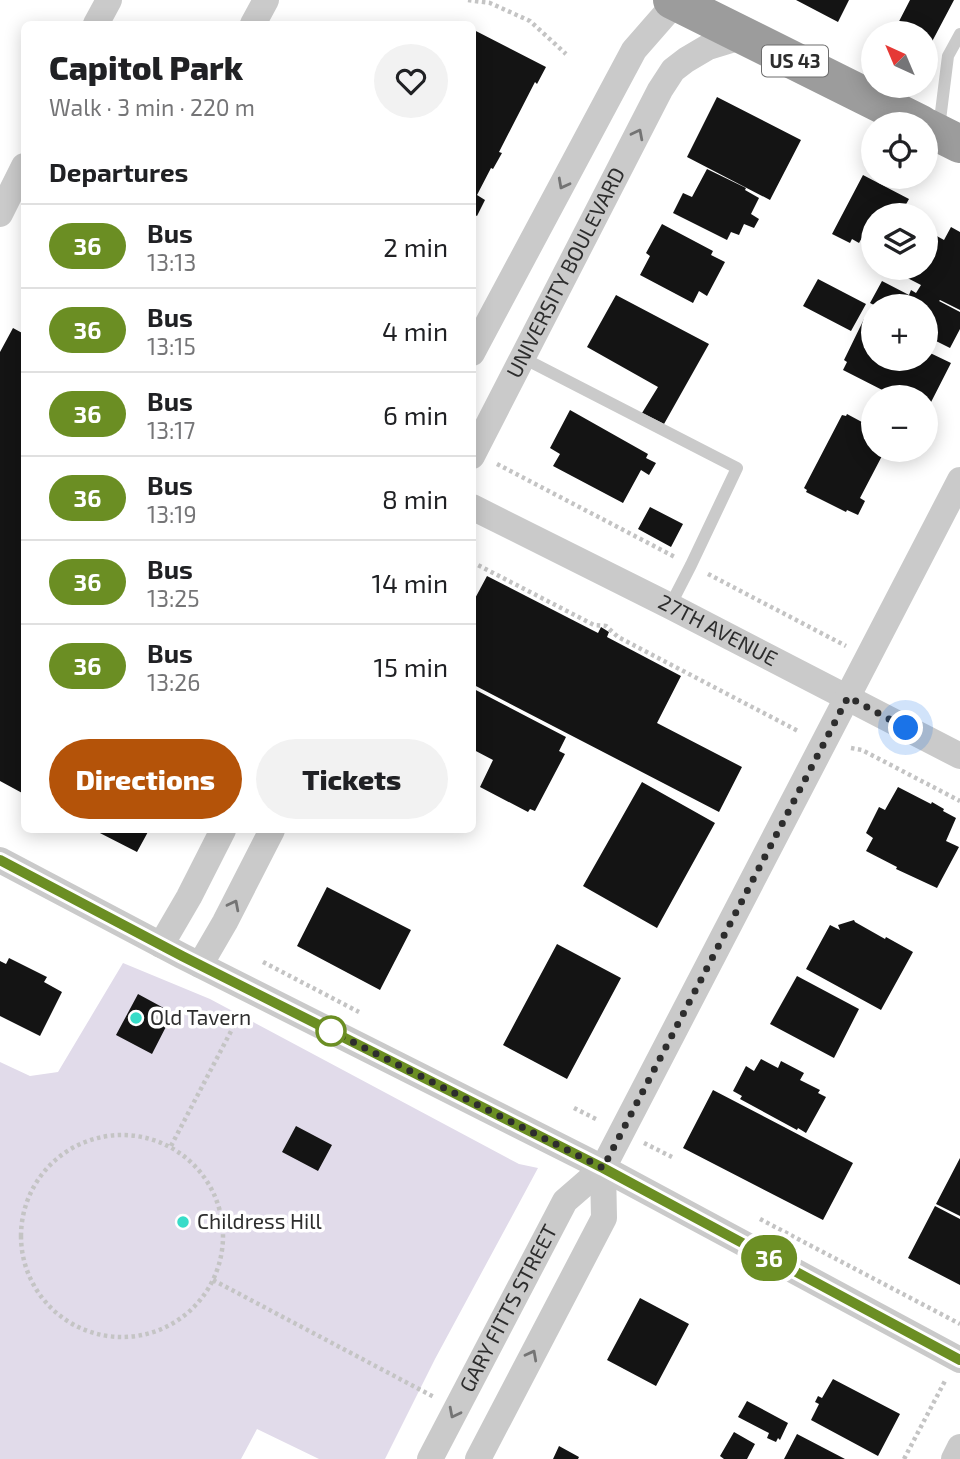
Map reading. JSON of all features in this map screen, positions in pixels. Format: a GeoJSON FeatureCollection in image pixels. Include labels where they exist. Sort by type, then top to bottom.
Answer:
{"type":"FeatureCollection","features":[{"type":"Feature","properties":{"kind":"highway","name":"US 43"},"geometry":{"type":"LineString","coordinates":[[674,1],[896,112]]}},
{"type":"Feature","properties":{"kind":"street"},"geometry":{"type":"LineString","coordinates":[[98,21],[109,0]]}},
{"type":"Feature","properties":{"kind":"street"},"geometry":{"type":"LineString","coordinates":[[255,21],[266,0]]}},
{"type":"Feature","properties":{"kind":"street","name":"UNIVERSITY BOULEVARD"},"geometry":{"type":"LineString","coordinates":[[476,345],[634,50],[674,1]]}},
{"type":"Feature","properties":{"kind":"street","name":"UNIVERSITY BOULEVARD"},"geometry":{"type":"LineString","coordinates":[[476,448],[660,90],[673,70],[686,60],[708,47],[744,36]]}},
{"type":"Feature","properties":{"kind":"street"},"geometry":{"type":"LineString","coordinates":[[622,73],[641,74],[652,80],[660,90]]}},
{"type":"Feature","properties":{"kind":"street"},"geometry":{"type":"LineString","coordinates":[[0,214],[21,172]]}},
{"type":"Feature","properties":{"kind":"street","name":"GARY FITTS STREET"},"geometry":{"type":"LineString","coordinates":[[430,1459],[565,1201],[603,1168],[960,480]]}},
{"type":"Feature","properties":{"kind":"street","name":"27TH AVENUE"},"geometry":{"type":"LineString","coordinates":[[476,509],[960,756]]}},
{"type":"Feature","properties":{"kind":"street"},"geometry":{"type":"LineString","coordinates":[[160,945],[189,897],[221,833]]}},
{"type":"Feature","properties":{"kind":"street"},"geometry":{"type":"LineString","coordinates":[[200,965],[270,833]]}},
{"type":"Feature","properties":{"kind":"street"},"geometry":{"type":"LineString","coordinates":[[0,860],[160,945],[603,1168],[954,1367]]}},
{"type":"Feature","properties":{"kind":"street","name":"GARY FITTS STREET"},"geometry":{"type":"LineString","coordinates":[[478,1459],[604,1218],[603,1168]]}},
{"type":"Feature","properties":{"kind":"street"},"geometry":{"type":"LineString","coordinates":[[954,1459],[960,1447]]}},
{"type":"Feature","properties":{"kind":"lane"},"geometry":{"type":"LineString","coordinates":[[938,119],[948,56],[960,34]]}},
{"type":"Feature","properties":{"kind":"lane"},"geometry":{"type":"LineString","coordinates":[[523,358],[737,468],[670,606]]}},
{"type":"Feature","properties":{"kind":"path"},"geometry":{"type":"LineString","coordinates":[[468,0],[490,3],[530,21],[566,54]]}},
{"type":"Feature","properties":{"kind":"path"},"geometry":{"type":"LineString","coordinates":[[476,564],[594,625],[606,626],[618,637],[824,744],[862,750],[960,801]]}},
{"type":"Feature","properties":{"kind":"path"},"geometry":{"type":"LineString","coordinates":[[171,1146],[252,991]]}},
{"type":"Feature","properties":{"kind":"path"},"geometry":{"type":"LineString","coordinates":[[104,1135],[138,1135],[171,1146],[195,1164],[213,1190],[223,1220],[223,1251],[214,1280],[193,1308],[165,1328],[132,1337],[120,1337],[97,1335],[65,1321],[40,1298],[24,1267],[19,1233],[26,1199],[44,1169],[71,1147],[104,1135]]}},
{"type":"Feature","properties":{"kind":"path"},"geometry":{"type":"LineString","coordinates":[[752,1215],[960,1324]]}},
{"type":"Feature","properties":{"kind":"path"},"geometry":{"type":"LineString","coordinates":[[214,1280],[456,1409]]}},
{"type":"Feature","properties":{"kind":"path"},"geometry":{"type":"LineString","coordinates":[[904,1459],[954,1367]]}},
{"type":"Feature","properties":{"kind":"shaded area"},"geometry":{"type":"Polygon","coordinates":[[[123,963],[210,999],[519,1164],[538,1168],[435,1359],[385,1459],[319,1459],[257,1429],[241,1459],[0,1459],[0,1062],[30,1076],[58,1072],[123,963]]]}},
{"type":"Feature","properties":{"kind":"building"},"geometry":{"type":"Polygon","coordinates":[[[796,0],[849,0],[838,22],[796,0]]]}},
{"type":"Feature","properties":{"kind":"building"},"geometry":{"type":"Polygon","coordinates":[[[910,0],[954,0],[938,30],[938,21],[899,21],[910,0]]]}},
{"type":"Feature","properties":{"kind":"building"},"geometry":{"type":"Polygon","coordinates":[[[476,31],[546,67],[537,84],[535,82],[499,152],[502,153],[477,195],[485,200],[477,216],[476,31]]]}},
{"type":"Feature","properties":{"kind":"building"},"geometry":{"type":"Polygon","coordinates":[[[717,97],[801,140],[770,200],[687,157],[717,97]]]}},
{"type":"Feature","properties":{"kind":"building"},"geometry":{"type":"Polygon","coordinates":[[[707,169],[746,188],[745,190],[759,198],[751,214],[759,219],[754,228],[744,224],[739,235],[731,232],[727,240],[673,213],[683,193],[692,197],[707,169]]]}},
{"type":"Feature","properties":{"kind":"building"},"geometry":{"type":"Polygon","coordinates":[[[861,179],[861,189],[890,189],[909,199],[907,203],[861,203],[859,243],[852,239],[850,243],[832,234],[861,179]]]}},
{"type":"Feature","properties":{"kind":"building"},"geometry":{"type":"Polygon","coordinates":[[[662,224],[713,251],[711,255],[725,262],[707,296],[699,291],[693,303],[640,275],[650,256],[646,253],[662,224]]]}},
{"type":"Feature","properties":{"kind":"building"},"geometry":{"type":"Polygon","coordinates":[[[951,227],[960,232],[960,310],[939,301],[960,312],[960,329],[950,348],[938,342],[938,294],[909,294],[911,290],[916,293],[921,285],[911,280],[938,280],[938,237],[944,240],[951,227]]]}},
{"type":"Feature","properties":{"kind":"building"},"geometry":{"type":"Polygon","coordinates":[[[818,279],[861,301],[861,313],[851,331],[803,306],[818,279]]]}},
{"type":"Feature","properties":{"kind":"building"},"geometry":{"type":"Polygon","coordinates":[[[882,281],[907,294],[875,294],[882,281]]]}},
{"type":"Feature","properties":{"kind":"building"},"geometry":{"type":"Polygon","coordinates":[[[616,295],[709,344],[664,424],[642,413],[658,387],[587,347],[616,295]]]}},
{"type":"Feature","properties":{"kind":"building"},"geometry":{"type":"Polygon","coordinates":[[[861,325],[861,371],[938,371],[938,357],[951,363],[938,388],[938,385],[872,385],[843,370],[847,362],[844,360],[861,325]]]}},
{"type":"Feature","properties":{"kind":"building"},"geometry":{"type":"Polygon","coordinates":[[[13,328],[21,332],[21,792],[0,781],[0,352],[13,328]]]}},
{"type":"Feature","properties":{"kind":"building"},"geometry":{"type":"Polygon","coordinates":[[[570,410],[648,454],[646,458],[656,463],[649,475],[641,470],[623,503],[553,466],[560,454],[550,448],[570,410]]]}},
{"type":"Feature","properties":{"kind":"building"},"geometry":{"type":"Polygon","coordinates":[[[847,414],[861,422],[861,462],[879,462],[860,498],[865,501],[858,515],[847,510],[846,512],[806,492],[804,488],[842,415],[847,414]]]}},
{"type":"Feature","properties":{"kind":"building"},"geometry":{"type":"Polygon","coordinates":[[[650,507],[683,524],[671,547],[638,529],[650,507]]]}},
{"type":"Feature","properties":{"kind":"building"},"geometry":{"type":"Polygon","coordinates":[[[487,576],[598,633],[601,627],[609,632],[607,637],[681,676],[657,723],[742,767],[719,812],[476,686],[476,597],[487,576]]]}},
{"type":"Feature","properties":{"kind":"building"},"geometry":{"type":"Polygon","coordinates":[[[476,690],[566,737],[559,751],[565,754],[535,811],[530,809],[528,812],[480,787],[493,760],[476,751],[476,690]]]}},
{"type":"Feature","properties":{"kind":"building"},"geometry":{"type":"Polygon","coordinates":[[[642,782],[715,823],[657,928],[583,886],[642,782]]]}},
{"type":"Feature","properties":{"kind":"building"},"geometry":{"type":"Polygon","coordinates":[[[898,787],[931,804],[932,802],[956,818],[946,841],[959,847],[937,888],[866,851],[873,838],[866,833],[879,807],[885,810],[898,787]]]}},
{"type":"Feature","properties":{"kind":"building"},"geometry":{"type":"Polygon","coordinates":[[[100,833],[147,833],[137,852],[100,833]]]}},
{"type":"Feature","properties":{"kind":"building"},"geometry":{"type":"Polygon","coordinates":[[[327,887],[411,930],[380,990],[297,946],[327,887]]]}},
{"type":"Feature","properties":{"kind":"building"},"geometry":{"type":"Polygon","coordinates":[[[854,920],[913,952],[881,1010],[806,969],[830,925],[840,930],[838,925],[854,920]]]}},
{"type":"Feature","properties":{"kind":"building"},"geometry":{"type":"Polygon","coordinates":[[[557,944],[621,978],[567,1079],[503,1045],[557,944]]]}},
{"type":"Feature","properties":{"kind":"building"},"geometry":{"type":"Polygon","coordinates":[[[9,958],[47,977],[44,982],[62,992],[40,1036],[0,1016],[0,961],[6,964],[9,958]]]}},
{"type":"Feature","properties":{"kind":"building"},"geometry":{"type":"Polygon","coordinates":[[[797,976],[859,1009],[834,1058],[770,1024],[797,976]]]}},
{"type":"Feature","properties":{"kind":"building"},"geometry":{"type":"Polygon","coordinates":[[[138,994],[173,1013],[152,1054],[116,1035],[138,994]]]}},
{"type":"Feature","properties":{"kind":"building"},"geometry":{"type":"Polygon","coordinates":[[[761,1059],[778,1068],[781,1061],[804,1073],[800,1080],[820,1090],[818,1093],[826,1097],[806,1133],[740,1099],[742,1096],[733,1091],[746,1066],[754,1071],[761,1059]]]}},
{"type":"Feature","properties":{"kind":"building"},"geometry":{"type":"Polygon","coordinates":[[[713,1090],[853,1163],[823,1220],[683,1148],[713,1090]]]}},
{"type":"Feature","properties":{"kind":"building"},"geometry":{"type":"Polygon","coordinates":[[[296,1126],[332,1145],[318,1171],[282,1152],[296,1126]]]}},
{"type":"Feature","properties":{"kind":"building"},"geometry":{"type":"Polygon","coordinates":[[[960,1158],[960,1216],[936,1204],[960,1158]]]}},
{"type":"Feature","properties":{"kind":"building"},"geometry":{"type":"Polygon","coordinates":[[[935,1206],[960,1219],[960,1285],[908,1258],[935,1206]]]}},
{"type":"Feature","properties":{"kind":"building"},"geometry":{"type":"Polygon","coordinates":[[[640,1298],[689,1324],[656,1386],[607,1360],[640,1298]]]}},
{"type":"Feature","properties":{"kind":"building"},"geometry":{"type":"Polygon","coordinates":[[[833,1379],[900,1414],[878,1456],[811,1420],[819,1404],[815,1402],[818,1396],[822,1398],[833,1379]]]}},
{"type":"Feature","properties":{"kind":"building"},"geometry":{"type":"Polygon","coordinates":[[[747,1401],[788,1423],[780,1440],[778,1438],[776,1442],[767,1438],[769,1433],[738,1417],[747,1401]]]}},
{"type":"Feature","properties":{"kind":"building"},"geometry":{"type":"Polygon","coordinates":[[[734,1432],[755,1444],[747,1459],[724,1459],[720,1456],[734,1432]]]}},
{"type":"Feature","properties":{"kind":"building"},"geometry":{"type":"Polygon","coordinates":[[[797,1434],[845,1459],[784,1459],[797,1434]]]}},
{"type":"Feature","properties":{"kind":"building"},"geometry":{"type":"Polygon","coordinates":[[[559,1446],[579,1457],[578,1459],[553,1459],[559,1446]]]}},
{"type":"Feature","properties":{"kind":"bus line","name":"36"},"geometry":{"type":"LineString","coordinates":[[0,860],[182,956],[603,1168],[960,1360]]}},
{"type":"Feature","properties":{"kind":"place","name":"Old Tavern"},"geometry":{"type":"Point","coordinates":[136,1018]}},
{"type":"Feature","properties":{"kind":"place","name":"Childress Hill"},"geometry":{"type":"Point","coordinates":[183,1222]}},
{"type":"Feature","properties":{"kind":"route"},"geometry":{"type":"LineString","coordinates":[[331,1031],[603,1168],[848,697],[906,728]]}}]}
